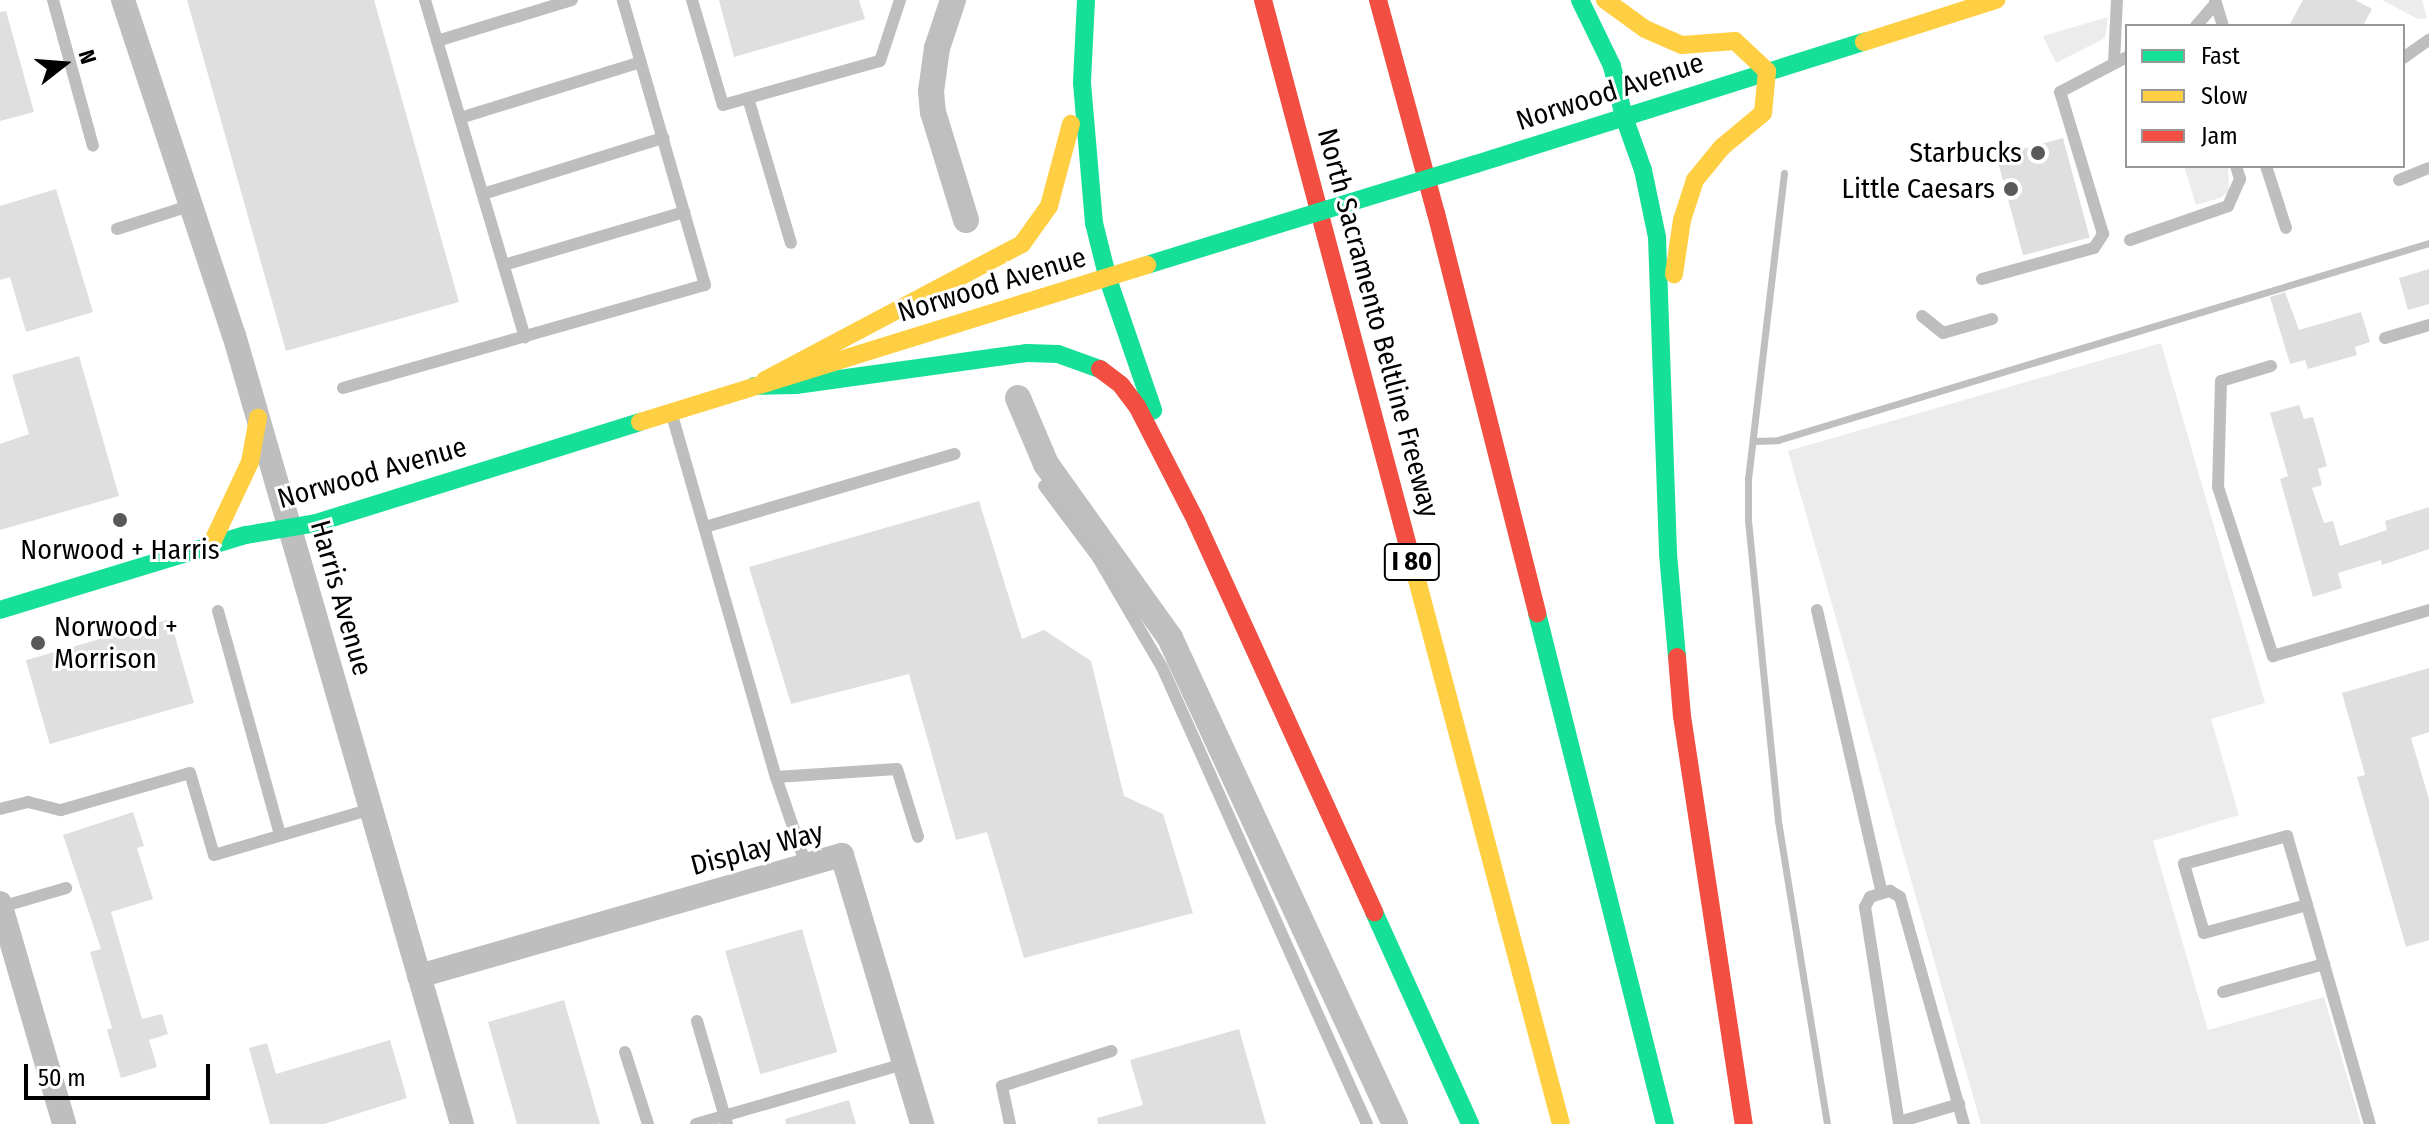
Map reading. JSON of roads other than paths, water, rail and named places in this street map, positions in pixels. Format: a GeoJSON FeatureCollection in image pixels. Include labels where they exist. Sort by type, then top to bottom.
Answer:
{"type":"FeatureCollection","features":[{"type":"Feature","properties":{"kind":"main road"},"geometry":{"type":"LineString","coordinates":[[1086,0],[1082,83],[1088,179],[1108,279],[1138,372],[1196,521]]}},
{"type":"Feature","properties":{"kind":"main road","name":"North Sacramento Beltline Freeway"},"geometry":{"type":"LineString","coordinates":[[1263,0],[1561,1124]]}},
{"type":"Feature","properties":{"kind":"main road"},"geometry":{"type":"LineString","coordinates":[[1378,0],[1440,228],[1665,1124]]}},
{"type":"Feature","properties":{"kind":"main road"},"geometry":{"type":"LineString","coordinates":[[1580,0],[1612,66],[1624,117],[1643,170],[1657,237],[1668,554],[1682,716],[1744,1124]]}},
{"type":"Feature","properties":{"kind":"main road"},"geometry":{"type":"LineString","coordinates":[[1605,0],[1645,29],[1682,45],[1735,41],[1767,71],[1763,113],[1722,147],[1695,180],[1682,220],[1661,392]]}},
{"type":"Feature","properties":{"kind":"main road","name":"Norwood Avenue"},"geometry":{"type":"LineString","coordinates":[[0,610],[211,545],[316,523],[1108,279],[1996,0]]}},
{"type":"Feature","properties":{"kind":"main road"},"geometry":{"type":"LineString","coordinates":[[754,386],[1022,244],[1049,206],[1082,83]]}},
{"type":"Feature","properties":{"kind":"main road"},"geometry":{"type":"LineString","coordinates":[[754,386],[796,385],[1027,353],[1058,354],[1080,359],[1103,370],[1137,406],[1196,521],[1470,1124]]}},
{"type":"Feature","properties":{"kind":"main road"},"geometry":{"type":"LineString","coordinates":[[211,545],[250,462],[258,418]]}},
{"type":"Feature","properties":{"kind":"street","name":"Harris Avenue"},"geometry":{"type":"LineString","coordinates":[[123,0],[192,205],[258,418],[462,1124]]}},
{"type":"Feature","properties":{"kind":"street","name":"Display Way"},"geometry":{"type":"LineString","coordinates":[[419,976],[842,855],[922,1124]]}},
{"type":"Feature","properties":{"kind":"street"},"geometry":{"type":"LineString","coordinates":[[1,905],[64,1124]]}},
{"type":"Feature","properties":{"kind":"lane"},"geometry":{"type":"LineString","coordinates":[[53,0],[93,146]]}},
{"type":"Feature","properties":{"kind":"lane"},"geometry":{"type":"LineString","coordinates":[[425,0],[525,337]]}},
{"type":"Feature","properties":{"kind":"lane"},"geometry":{"type":"LineString","coordinates":[[437,41],[572,0]]}},
{"type":"Feature","properties":{"kind":"lane"},"geometry":{"type":"LineString","coordinates":[[343,388],[705,285],[623,0]]}},
{"type":"Feature","properties":{"kind":"lane"},"geometry":{"type":"LineString","coordinates":[[692,0],[723,105],[880,61],[900,0]]}},
{"type":"Feature","properties":{"kind":"lane"},"geometry":{"type":"LineString","coordinates":[[2114,63],[2117,0]]}},
{"type":"Feature","properties":{"kind":"lane"},"geometry":{"type":"LineString","coordinates":[[2198,24],[2216,1]]}},
{"type":"Feature","properties":{"kind":"lane"},"geometry":{"type":"LineString","coordinates":[[2216,1],[2222,24]]}},
{"type":"Feature","properties":{"kind":"lane"},"geometry":{"type":"LineString","coordinates":[[2405,57],[2429,40]]}},
{"type":"Feature","properties":{"kind":"lane"},"geometry":{"type":"LineString","coordinates":[[1982,279],[2094,248],[2103,234],[2060,92],[2125,58]]}},
{"type":"Feature","properties":{"kind":"lane"},"geometry":{"type":"LineString","coordinates":[[460,118],[641,62]]}},
{"type":"Feature","properties":{"kind":"lane"},"geometry":{"type":"LineString","coordinates":[[748,98],[791,243]]}},
{"type":"Feature","properties":{"kind":"lane"},"geometry":{"type":"LineString","coordinates":[[483,194],[663,138]]}},
{"type":"Feature","properties":{"kind":"lane"},"geometry":{"type":"LineString","coordinates":[[2130,240],[2228,206],[2240,179],[2237,168]]}},
{"type":"Feature","properties":{"kind":"lane"},"geometry":{"type":"LineString","coordinates":[[2267,168],[2286,228]]}},
{"type":"Feature","properties":{"kind":"lane"},"geometry":{"type":"LineString","coordinates":[[2399,180],[2429,168]]}},
{"type":"Feature","properties":{"kind":"lane"},"geometry":{"type":"LineString","coordinates":[[117,229],[192,205]]}},
{"type":"Feature","properties":{"kind":"lane"},"geometry":{"type":"LineString","coordinates":[[504,265],[684,212]]}},
{"type":"Feature","properties":{"kind":"lane"},"geometry":{"type":"LineString","coordinates":[[1922,316],[1943,333],[1992,319]]}},
{"type":"Feature","properties":{"kind":"lane"},"geometry":{"type":"LineString","coordinates":[[2385,338],[2429,325]]}},
{"type":"Feature","properties":{"kind":"lane"},"geometry":{"type":"LineString","coordinates":[[2271,366],[2221,381],[2218,487],[2273,656],[2429,610]]}},
{"type":"Feature","properties":{"kind":"lane"},"geometry":{"type":"LineString","coordinates":[[671,412],[776,777],[806,865]]}},
{"type":"Feature","properties":{"kind":"lane"},"geometry":{"type":"LineString","coordinates":[[705,527],[955,454]]}},
{"type":"Feature","properties":{"kind":"lane"},"geometry":{"type":"LineString","coordinates":[[1044,486],[1098,558],[1162,667],[1367,1124]]}},
{"type":"Feature","properties":{"kind":"lane"},"geometry":{"type":"LineString","coordinates":[[1817,610],[1882,893]]}},
{"type":"Feature","properties":{"kind":"lane"},"geometry":{"type":"LineString","coordinates":[[218,611],[280,835]]}},
{"type":"Feature","properties":{"kind":"lane"},"geometry":{"type":"LineString","coordinates":[[776,777],[897,769],[918,837]]}},
{"type":"Feature","properties":{"kind":"lane"},"geometry":{"type":"LineString","coordinates":[[0,809],[28,802],[61,810],[190,773],[214,855],[371,809]]}},
{"type":"Feature","properties":{"kind":"lane"},"geometry":{"type":"LineString","coordinates":[[2307,905],[2204,933],[2184,864],[2287,836],[2307,905],[2370,1124]]}},
{"type":"Feature","properties":{"kind":"lane"},"geometry":{"type":"LineString","coordinates":[[1,905],[66,888]]}},
{"type":"Feature","properties":{"kind":"lane"},"geometry":{"type":"LineString","coordinates":[[1959,1104],[1899,1123],[1865,900],[1882,893],[1896,892],[1900,897],[1959,1104],[1964,1124]]}},
{"type":"Feature","properties":{"kind":"lane"},"geometry":{"type":"LineString","coordinates":[[2223,992],[2324,964]]}},
{"type":"Feature","properties":{"kind":"lane"},"geometry":{"type":"LineString","coordinates":[[697,1021],[726,1120]]}},
{"type":"Feature","properties":{"kind":"lane"},"geometry":{"type":"LineString","coordinates":[[1010,1124],[1002,1086],[1112,1051]]}},
{"type":"Feature","properties":{"kind":"lane"},"geometry":{"type":"LineString","coordinates":[[625,1052],[648,1124]]}},
{"type":"Feature","properties":{"kind":"lane"},"geometry":{"type":"LineString","coordinates":[[696,1124],[726,1120],[904,1064]]}},
{"type":"Feature","properties":{"kind":"waterway"},"geometry":{"type":"LineString","coordinates":[[953,0],[937,48],[931,91],[933,112],[966,220]]}},
{"type":"Feature","properties":{"kind":"waterway"},"geometry":{"type":"LineString","coordinates":[[1784,173],[1748,478],[1748,520],[1778,821],[1827,1124]]}},
{"type":"Feature","properties":{"kind":"waterway"},"geometry":{"type":"LineString","coordinates":[[1754,441],[1778,440],[2429,243]]}},
{"type":"Feature","properties":{"kind":"waterway"},"geometry":{"type":"LineString","coordinates":[[1018,398],[1046,464],[1170,638],[1395,1124]]}},
{"type":"Feature","properties":{"kind":"place","name":"Starbucks"},"geometry":{"type":"Point","coordinates":[2038,153]}},
{"type":"Feature","properties":{"kind":"place","name":"Little Caesars"},"geometry":{"type":"Point","coordinates":[2011,189]}},
{"type":"Feature","properties":{"kind":"place","name":"Norwood + Harris"},"geometry":{"type":"Point","coordinates":[120,520]}},
{"type":"Feature","properties":{"kind":"place","name":"Norwood + Morrison"},"geometry":{"type":"Point","coordinates":[38,643]}}]}
